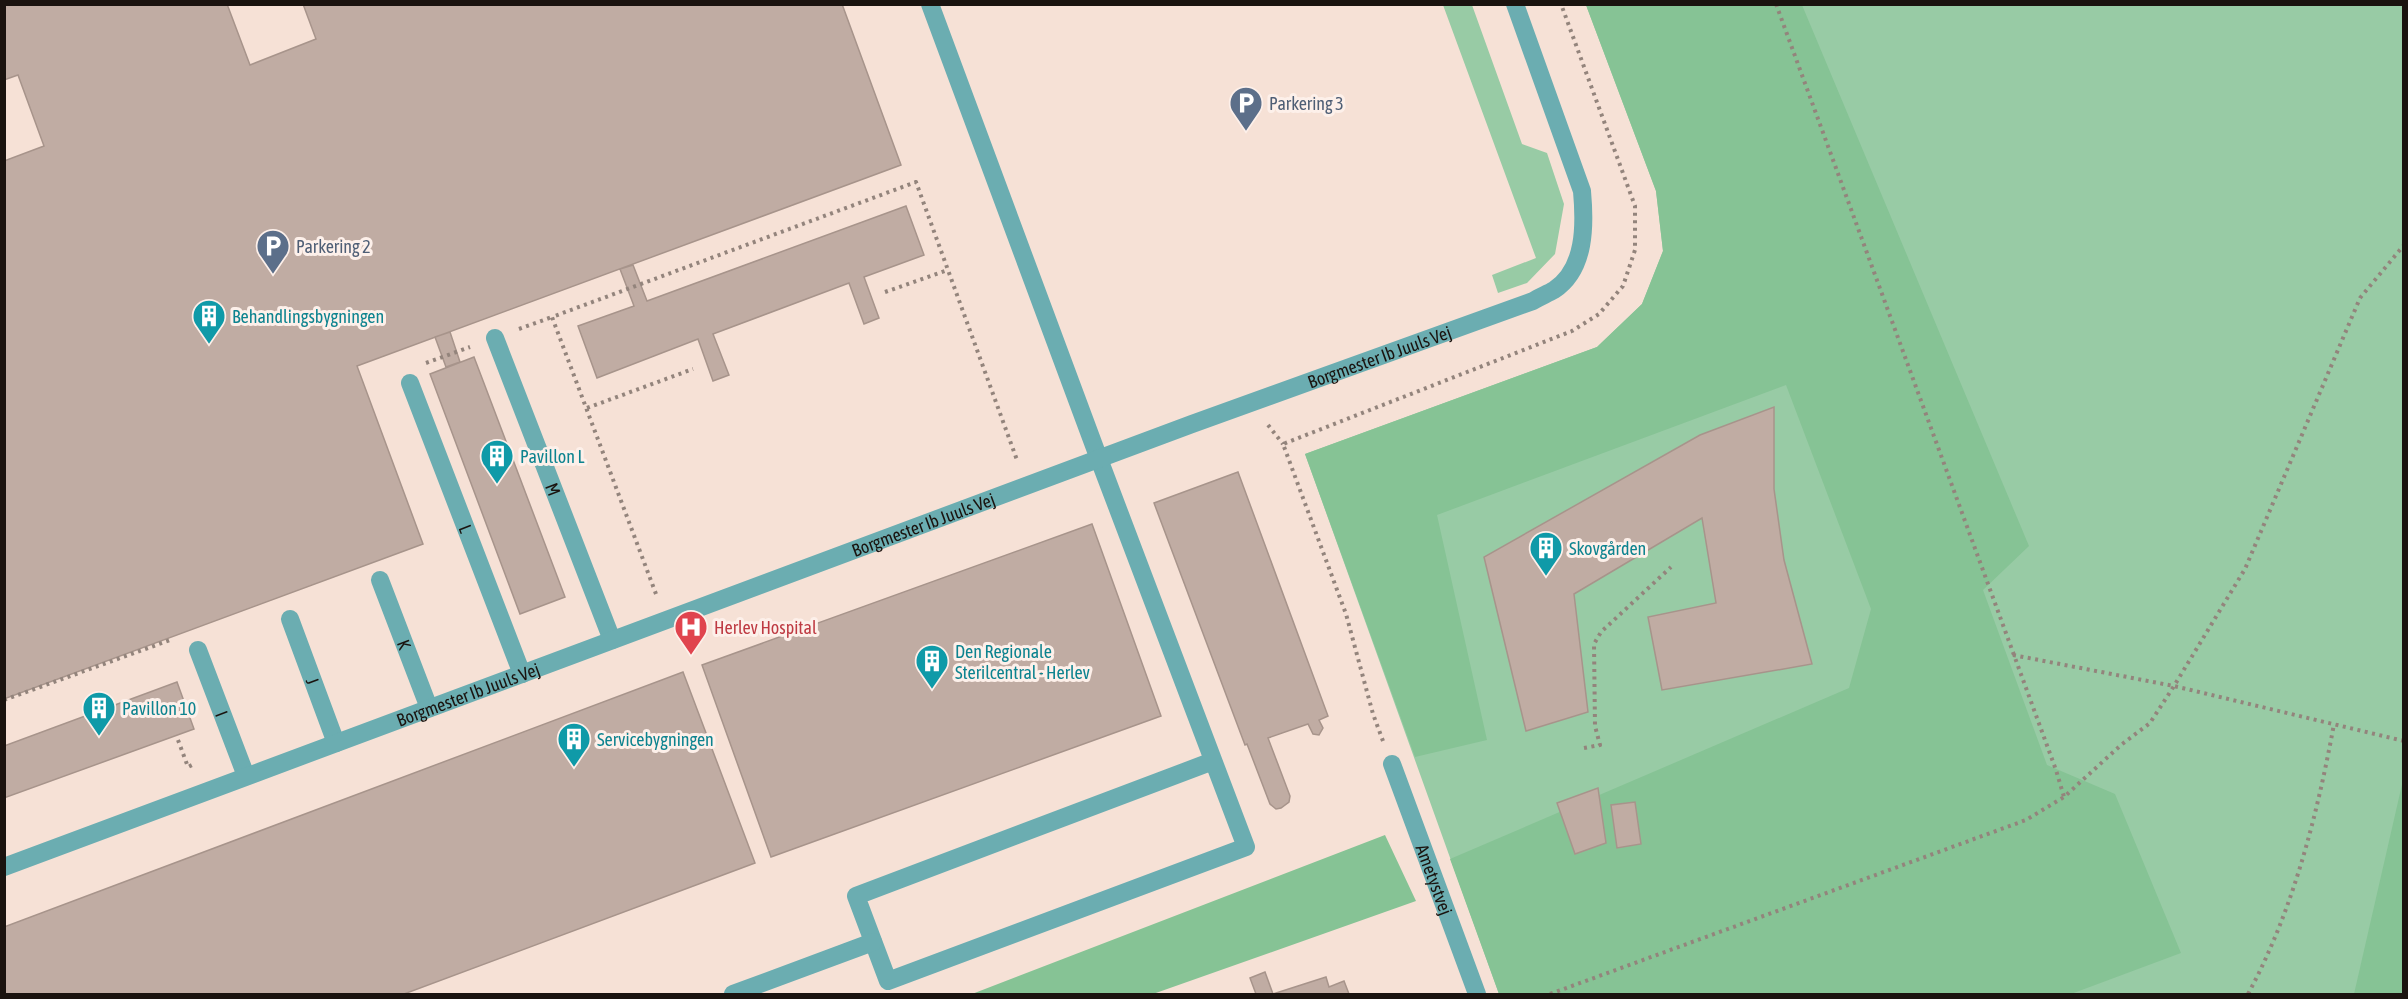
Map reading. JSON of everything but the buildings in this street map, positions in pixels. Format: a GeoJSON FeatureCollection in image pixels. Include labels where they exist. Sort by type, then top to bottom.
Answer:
{"type":"FeatureCollection","features":[{"type":"Feature","properties":{"kind":"street"},"geometry":{"type":"LineString","coordinates":[[930,4],[1099,459],[1214,761],[1246,847],[888,981],[856,896],[1214,761]]}},
{"type":"Feature","properties":{"kind":"street","name":"Borgmester Ib Juuls Vej"},"geometry":{"type":"LineString","coordinates":[[4,867],[1026,486],[1533,301],[1556,289],[1571,271],[1581,248],[1585,223],[1582,191],[1515,4]]}},
{"type":"Feature","properties":{"kind":"street","name":"M"},"geometry":{"type":"LineString","coordinates":[[495,338],[612,640]]}},
{"type":"Feature","properties":{"kind":"street","name":"L"},"geometry":{"type":"LineString","coordinates":[[410,382],[522,674]]}},
{"type":"Feature","properties":{"kind":"street","name":"K"},"geometry":{"type":"LineString","coordinates":[[380,580],[429,708]]}},
{"type":"Feature","properties":{"kind":"street","name":"J"},"geometry":{"type":"LineString","coordinates":[[290,619],[336,743]]}},
{"type":"Feature","properties":{"kind":"street","name":"I"},"geometry":{"type":"LineString","coordinates":[[198,650],[246,776]]}},
{"type":"Feature","properties":{"kind":"street","name":"Ametystvej"},"geometry":{"type":"LineString","coordinates":[[1392,764],[1477,994]]}},
{"type":"Feature","properties":{"kind":"street"},"geometry":{"type":"LineString","coordinates":[[733,994],[873,942]]}},
{"type":"Feature","properties":{"kind":"path"},"geometry":{"type":"LineString","coordinates":[[1392,764],[1373,714],[1346,614],[1283,444],[1572,331],[1599,314],[1623,286],[1635,250],[1635,206],[1561,4]]}},
{"type":"Feature","properties":{"kind":"path"},"geometry":{"type":"LineString","coordinates":[[1776,4],[2064,797]]}},
{"type":"Feature","properties":{"kind":"path"},"geometry":{"type":"LineString","coordinates":[[666,620],[552,317],[916,182],[1026,486]]}},
{"type":"Feature","properties":{"kind":"path"},"geometry":{"type":"LineString","coordinates":[[1550,994],[2026,820],[2064,797],[2121,745],[2150,723],[2246,569],[2360,298],[2403,245]]}},
{"type":"Feature","properties":{"kind":"path"},"geometry":{"type":"LineString","coordinates":[[885,292],[948,270]]}},
{"type":"Feature","properties":{"kind":"path"},"geometry":{"type":"LineString","coordinates":[[587,408],[693,369]]}},
{"type":"Feature","properties":{"kind":"path"},"geometry":{"type":"LineString","coordinates":[[1584,748],[1600,745],[1595,726],[1594,644],[1601,632],[1671,567]]}},
{"type":"Feature","properties":{"kind":"path"},"geometry":{"type":"LineString","coordinates":[[4,699],[176,638]]}},
{"type":"Feature","properties":{"kind":"path"},"geometry":{"type":"LineString","coordinates":[[2013,655],[2174,686],[2403,741]]}},
{"type":"Feature","properties":{"kind":"path"},"geometry":{"type":"LineString","coordinates":[[2248,994],[2264,964],[2294,884],[2324,778],[2334,724]]}},
{"type":"Feature","properties":{"kind":"green space"},"geometry":{"type":"Polygon","coordinates":[[[1443,5],[1472,5],[1522,144],[1547,153],[1564,204],[1555,254],[1527,283],[1498,293],[1492,275],[1536,258],[1443,5]]]}},
{"type":"Feature","properties":{"kind":"green space"},"geometry":{"type":"Polygon","coordinates":[[[1586,5],[2403,5],[2403,994],[1499,994],[1305,454],[1597,347],[1642,304],[1663,251],[1656,191],[1586,5]]]}},
{"type":"Feature","properties":{"kind":"green space"},"geometry":{"type":"Polygon","coordinates":[[[1586,5],[1802,5],[2029,546],[1983,590],[2047,765],[2115,794],[2181,953],[2071,994],[1499,994],[1450,859],[1849,688],[1871,609],[1786,385],[1437,515],[1487,740],[1415,757],[1305,454],[1597,347],[1642,304],[1663,251],[1656,191],[1586,5]]]}},
{"type":"Feature","properties":{"kind":"green space"},"geometry":{"type":"Polygon","coordinates":[[[2403,780],[2403,994],[2354,994],[2403,780]]]}},
{"type":"Feature","properties":{"kind":"green space"},"geometry":{"type":"Polygon","coordinates":[[[1385,835],[1416,901],[1153,994],[972,994],[1385,835]]]}},
{"type":"Feature","properties":{"kind":"place","name":"Parkering 3"},"geometry":{"type":"Point","coordinates":[1246,132]}},
{"type":"Feature","properties":{"kind":"place","name":"Parkering 2"},"geometry":{"type":"Point","coordinates":[273,275]}},
{"type":"Feature","properties":{"kind":"place","name":"Behandlingsbygningen"},"geometry":{"type":"Point","coordinates":[209,345]}},
{"type":"Feature","properties":{"kind":"place","name":"Pavillon L"},"geometry":{"type":"Point","coordinates":[497,485]}},
{"type":"Feature","properties":{"kind":"place","name":"Skovgården"},"geometry":{"type":"Point","coordinates":[1546,577]}},
{"type":"Feature","properties":{"kind":"place","name":"Herlev Hospital"},"geometry":{"type":"Point","coordinates":[691,656]}},
{"type":"Feature","properties":{"kind":"place","name":"Den Regionale Sterilcentral - Herlev"},"geometry":{"type":"Point","coordinates":[932,690]}},
{"type":"Feature","properties":{"kind":"place","name":"Pavillon 10"},"geometry":{"type":"Point","coordinates":[99,737]}},
{"type":"Feature","properties":{"kind":"place","name":"Servicebygningen"},"geometry":{"type":"Point","coordinates":[574,768]}}]}
